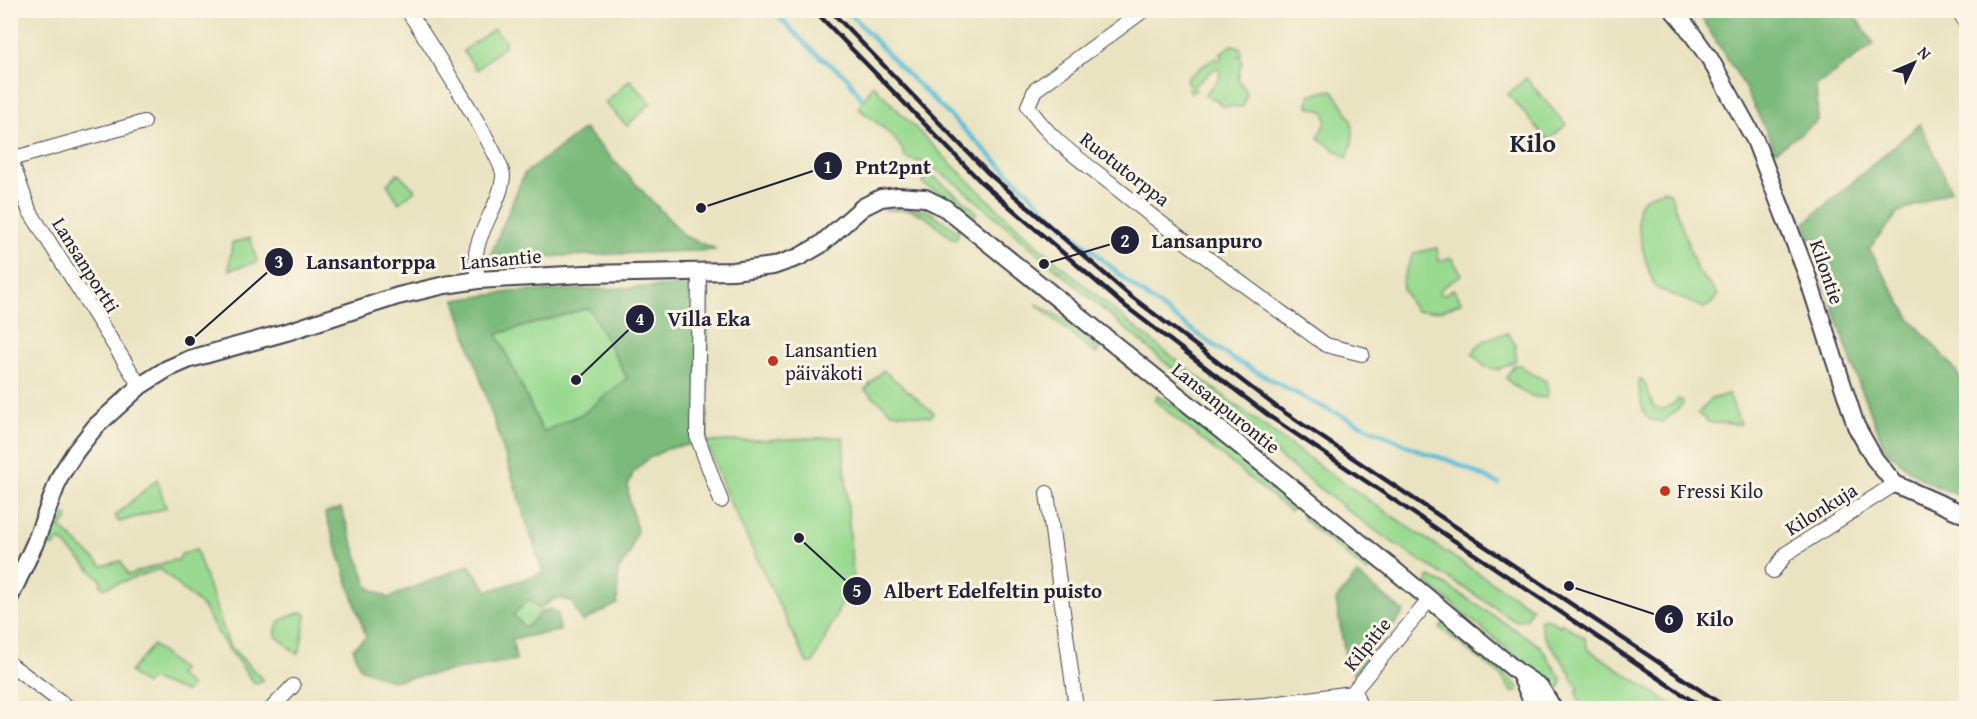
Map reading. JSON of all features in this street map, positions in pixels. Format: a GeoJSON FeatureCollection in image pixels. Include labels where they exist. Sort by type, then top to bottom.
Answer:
{"type":"FeatureCollection","features":[{"type":"Feature","properties":{"kind":"street","name":"Ruotutorppa"},"geometry":{"type":"LineString","coordinates":[[1144,10],[1035,90],[1028,106],[1037,120],[1058,142],[1201,254],[1326,345],[1362,354]]}},
{"type":"Feature","properties":{"kind":"street","name":"Kilontie"},"geometry":{"type":"LineString","coordinates":[[1673,10],[1710,59],[1755,140],[1806,272],[1856,426],[1874,458],[1895,484],[1966,515]]}},
{"type":"Feature","properties":{"kind":"street"},"geometry":{"type":"LineString","coordinates":[[1959,10],[1966,24]]}},
{"type":"Feature","properties":{"kind":"street"},"geometry":{"type":"LineString","coordinates":[[410,14],[472,113],[504,172],[501,187],[480,237],[476,254],[478,280]]}},
{"type":"Feature","properties":{"kind":"street"},"geometry":{"type":"LineString","coordinates":[[11,158],[144,122]]}},
{"type":"Feature","properties":{"kind":"street","name":"Lansanportti"},"geometry":{"type":"LineString","coordinates":[[11,158],[28,210],[140,386]]}},
{"type":"Feature","properties":{"kind":"street","name":"Lansantie"},"geometry":{"type":"LineString","coordinates":[[10,597],[35,543],[60,476],[95,427],[140,386],[167,369],[205,354],[290,331],[398,296],[445,285],[478,280],[585,274],[733,271],[773,266],[799,257],[820,245],[863,207],[881,198],[898,196]]}},
{"type":"Feature","properties":{"kind":"street","name":"Lansanpurontie"},"geometry":{"type":"LineString","coordinates":[[898,196],[925,198],[945,208],[1519,673],[1540,687],[1553,708]]}},
{"type":"Feature","properties":{"kind":"street"},"geometry":{"type":"LineString","coordinates":[[699,272],[697,436],[721,501]]}},
{"type":"Feature","properties":{"kind":"street","name":"Kilonkuja"},"geometry":{"type":"LineString","coordinates":[[1773,571],[1787,553],[1895,484]]}},
{"type":"Feature","properties":{"kind":"street"},"geometry":{"type":"LineString","coordinates":[[1047,493],[1076,708]]}},
{"type":"Feature","properties":{"kind":"street","name":"Kilpitie"},"geometry":{"type":"LineString","coordinates":[[1218,708],[1265,705],[1352,693],[1430,599]]}},
{"type":"Feature","properties":{"kind":"street"},"geometry":{"type":"LineString","coordinates":[[10,664],[69,708]]}},
{"type":"Feature","properties":{"kind":"street","name":"Lansanpurontie"},"geometry":{"type":"LineString","coordinates":[[1519,673],[1535,708]]}},
{"type":"Feature","properties":{"kind":"street"},"geometry":{"type":"LineString","coordinates":[[272,708],[292,686]]}},
{"type":"Feature","properties":{"kind":"street"},"geometry":{"type":"LineString","coordinates":[[1355,690],[1360,708]]}},
{"type":"Feature","properties":{"kind":"green space"},"geometry":{"type":"Polygon","coordinates":[[[1697,11],[1851,11],[1874,44],[1816,86],[1818,121],[1776,151],[1742,82],[1697,11]]]}},
{"type":"Feature","properties":{"kind":"green space"},"geometry":{"type":"Polygon","coordinates":[[[494,29],[505,41],[505,45],[477,70],[463,51],[494,29]]]}},
{"type":"Feature","properties":{"kind":"green space"},"geometry":{"type":"Polygon","coordinates":[[[1232,45],[1240,47],[1242,55],[1238,56],[1242,60],[1238,79],[1247,92],[1243,107],[1221,106],[1217,100],[1204,95],[1220,78],[1219,69],[1216,68],[1194,86],[1195,91],[1191,93],[1186,79],[1215,57],[1219,61],[1222,58],[1219,54],[1232,45]]]}},
{"type":"Feature","properties":{"kind":"green space"},"geometry":{"type":"Polygon","coordinates":[[[1526,78],[1566,125],[1548,140],[1508,94],[1526,78]]]}},
{"type":"Feature","properties":{"kind":"green space"},"geometry":{"type":"Polygon","coordinates":[[[630,80],[651,103],[627,126],[605,103],[630,80]]]}},
{"type":"Feature","properties":{"kind":"green space"},"geometry":{"type":"Polygon","coordinates":[[[873,85],[998,209],[1100,298],[1219,393],[1280,438],[1405,525],[1532,608],[1526,619],[1514,621],[1366,524],[1210,400],[958,185],[928,164],[905,158],[893,137],[858,108],[873,85]]]}},
{"type":"Feature","properties":{"kind":"green space"},"geometry":{"type":"Polygon","coordinates":[[[1332,90],[1352,122],[1353,139],[1347,158],[1318,138],[1326,121],[1325,112],[1308,106],[1309,95],[1332,90]]]}},
{"type":"Feature","properties":{"kind":"green space"},"geometry":{"type":"Polygon","coordinates":[[[1920,124],[1951,190],[1898,213],[1869,249],[1911,320],[1950,363],[1966,387],[1966,499],[1927,482],[1908,469],[1885,448],[1860,387],[1805,223],[1920,124]]]}},
{"type":"Feature","properties":{"kind":"green space"},"geometry":{"type":"Polygon","coordinates":[[[584,129],[685,236],[717,250],[489,259],[524,174],[584,129]]]}},
{"type":"Feature","properties":{"kind":"green space"},"geometry":{"type":"Polygon","coordinates":[[[398,173],[415,190],[399,203],[387,184],[398,173]]]}},
{"type":"Feature","properties":{"kind":"green space"},"geometry":{"type":"Polygon","coordinates":[[[928,174],[977,212],[974,217],[947,196],[924,185],[923,182],[928,174]]]}},
{"type":"Feature","properties":{"kind":"green space"},"geometry":{"type":"Polygon","coordinates":[[[1664,190],[1670,193],[1697,270],[1718,295],[1711,304],[1704,308],[1656,288],[1649,270],[1639,233],[1638,212],[1644,199],[1664,190]]]}},
{"type":"Feature","properties":{"kind":"green space"},"geometry":{"type":"Polygon","coordinates":[[[902,207],[928,211],[959,232],[956,239],[926,217],[911,210],[884,210],[902,207]]]}},
{"type":"Feature","properties":{"kind":"green space"},"geometry":{"type":"Polygon","coordinates":[[[250,238],[257,262],[229,270],[232,243],[250,238]]]}},
{"type":"Feature","properties":{"kind":"green space"},"geometry":{"type":"Polygon","coordinates":[[[1437,248],[1439,261],[1451,258],[1462,274],[1439,292],[1443,295],[1453,289],[1462,302],[1441,311],[1416,311],[1405,295],[1404,277],[1414,253],[1437,248]]]}},
{"type":"Feature","properties":{"kind":"green space"},"geometry":{"type":"Polygon","coordinates":[[[708,285],[707,442],[669,448],[647,459],[633,473],[628,486],[629,500],[637,530],[629,555],[618,570],[617,604],[582,622],[571,601],[556,598],[539,609],[529,599],[513,615],[526,628],[542,612],[550,609],[557,612],[560,631],[512,639],[516,660],[392,681],[360,668],[353,648],[366,637],[325,513],[341,508],[368,587],[388,598],[469,565],[488,591],[543,573],[455,300],[511,292],[708,285]],[[589,308],[497,334],[543,432],[584,413],[627,378],[589,308]]]}},
{"type":"Feature","properties":{"kind":"green space"},"geometry":{"type":"Polygon","coordinates":[[[1036,304],[1071,323],[1099,349],[1096,354],[1036,304]]]}},
{"type":"Feature","properties":{"kind":"green space"},"geometry":{"type":"Polygon","coordinates":[[[590,307],[627,378],[584,413],[543,432],[497,334],[590,307]]]}},
{"type":"Feature","properties":{"kind":"green space"},"geometry":{"type":"Polygon","coordinates":[[[1508,333],[1515,344],[1516,360],[1498,370],[1484,366],[1472,354],[1478,345],[1487,339],[1508,333]]]}},
{"type":"Feature","properties":{"kind":"green space"},"geometry":{"type":"Polygon","coordinates":[[[1514,365],[1521,365],[1528,372],[1546,381],[1548,392],[1546,398],[1528,395],[1506,378],[1514,365]]]}},
{"type":"Feature","properties":{"kind":"green space"},"geometry":{"type":"Polygon","coordinates":[[[883,370],[934,413],[930,417],[892,412],[865,390],[883,370]]]}},
{"type":"Feature","properties":{"kind":"green space"},"geometry":{"type":"Polygon","coordinates":[[[1640,379],[1644,381],[1653,406],[1656,408],[1666,408],[1678,399],[1682,400],[1683,404],[1663,422],[1650,420],[1643,412],[1638,382],[1640,379]]]}},
{"type":"Feature","properties":{"kind":"green space"},"geometry":{"type":"Polygon","coordinates":[[[1729,394],[1740,424],[1710,423],[1698,414],[1711,399],[1729,394]]]}},
{"type":"Feature","properties":{"kind":"green space"},"geometry":{"type":"Polygon","coordinates":[[[1157,396],[1178,408],[1296,505],[1290,511],[1167,411],[1155,400],[1157,396]]]}},
{"type":"Feature","properties":{"kind":"green space"},"geometry":{"type":"Polygon","coordinates":[[[843,437],[853,580],[813,663],[807,663],[727,496],[707,442],[843,437]]]}},
{"type":"Feature","properties":{"kind":"green space"},"geometry":{"type":"Polygon","coordinates":[[[157,479],[166,508],[119,522],[115,516],[157,479]]]}},
{"type":"Feature","properties":{"kind":"green space"},"geometry":{"type":"Polygon","coordinates":[[[1306,512],[1374,566],[1367,572],[1303,519],[1302,516],[1306,512]]]}},
{"type":"Feature","properties":{"kind":"green space"},"geometry":{"type":"Polygon","coordinates":[[[62,515],[67,516],[68,519],[60,527],[102,566],[121,561],[128,575],[173,560],[177,561],[182,554],[196,549],[229,645],[263,680],[255,684],[222,640],[203,607],[160,569],[104,588],[100,584],[102,581],[60,540],[52,547],[50,546],[48,543],[62,515]]]}},
{"type":"Feature","properties":{"kind":"green space"},"geometry":{"type":"Polygon","coordinates":[[[1357,574],[1404,612],[1355,674],[1347,667],[1336,600],[1357,574]]]}},
{"type":"Feature","properties":{"kind":"green space"},"geometry":{"type":"Polygon","coordinates":[[[1429,577],[1443,583],[1540,646],[1562,680],[1560,688],[1554,692],[1543,679],[1426,582],[1429,577]]]}},
{"type":"Feature","properties":{"kind":"green space"},"geometry":{"type":"Polygon","coordinates":[[[529,599],[542,612],[526,628],[513,615],[529,599]]]}},
{"type":"Feature","properties":{"kind":"green space"},"geometry":{"type":"Polygon","coordinates":[[[303,612],[306,615],[300,650],[297,654],[276,636],[276,630],[277,625],[284,619],[303,612]]]}},
{"type":"Feature","properties":{"kind":"green space"},"geometry":{"type":"Polygon","coordinates":[[[1546,618],[1560,626],[1562,623],[1585,638],[1588,649],[1677,708],[1582,708],[1576,692],[1579,688],[1543,635],[1540,620],[1546,618]]]}},
{"type":"Feature","properties":{"kind":"green space"},"geometry":{"type":"Polygon","coordinates":[[[1444,623],[1498,667],[1519,688],[1517,692],[1512,692],[1500,675],[1440,628],[1444,623]]]}},
{"type":"Feature","properties":{"kind":"green space"},"geometry":{"type":"Polygon","coordinates":[[[153,645],[182,670],[178,675],[191,686],[186,692],[151,679],[145,685],[130,672],[153,645]]]}},
{"type":"Feature","properties":{"kind":"waterway"},"geometry":{"type":"LineString","coordinates":[[772,10],[814,52],[847,77],[861,98]]}},
{"type":"Feature","properties":{"kind":"waterway"},"geometry":{"type":"LineString","coordinates":[[847,10],[899,66],[1057,220],[1134,287],[1174,317],[1233,359],[1314,403],[1422,452],[1451,461],[1499,484]]}},
{"type":"Feature","properties":{"kind":"railway"},"geometry":{"type":"LineString","coordinates":[[814,10],[981,182],[1120,302],[1272,418],[1703,708]]}},
{"type":"Feature","properties":{"kind":"railway"},"geometry":{"type":"LineString","coordinates":[[830,10],[987,172],[1128,294],[1278,408],[1727,708]]}},
{"type":"Feature","properties":{"kind":"place","name":"Pnt2pnt"},"geometry":{"type":"Point","coordinates":[701,208]}},
{"type":"Feature","properties":{"kind":"place","name":"Lansanpuro"},"geometry":{"type":"Point","coordinates":[1044,264]}},
{"type":"Feature","properties":{"kind":"place","name":"Lansantorppa"},"geometry":{"type":"Point","coordinates":[190,341]}},
{"type":"Feature","properties":{"kind":"place","name":"Lansantien päiväkoti"},"geometry":{"type":"Point","coordinates":[773,361]}},
{"type":"Feature","properties":{"kind":"place","name":"Villa Eka"},"geometry":{"type":"Point","coordinates":[576,380]}},
{"type":"Feature","properties":{"kind":"place","name":"Fressi Kilo"},"geometry":{"type":"Point","coordinates":[1665,491]}},
{"type":"Feature","properties":{"kind":"place","name":"Albert Edelfeltin puisto"},"geometry":{"type":"Point","coordinates":[799,538]}},
{"type":"Feature","properties":{"kind":"place","name":"Kilo"},"geometry":{"type":"Point","coordinates":[1569,586]}},
{"type":"Feature","properties":{"kind":"district","name":"Kilo"},"geometry":{"type":"Point","coordinates":[1533,143]}}]}
